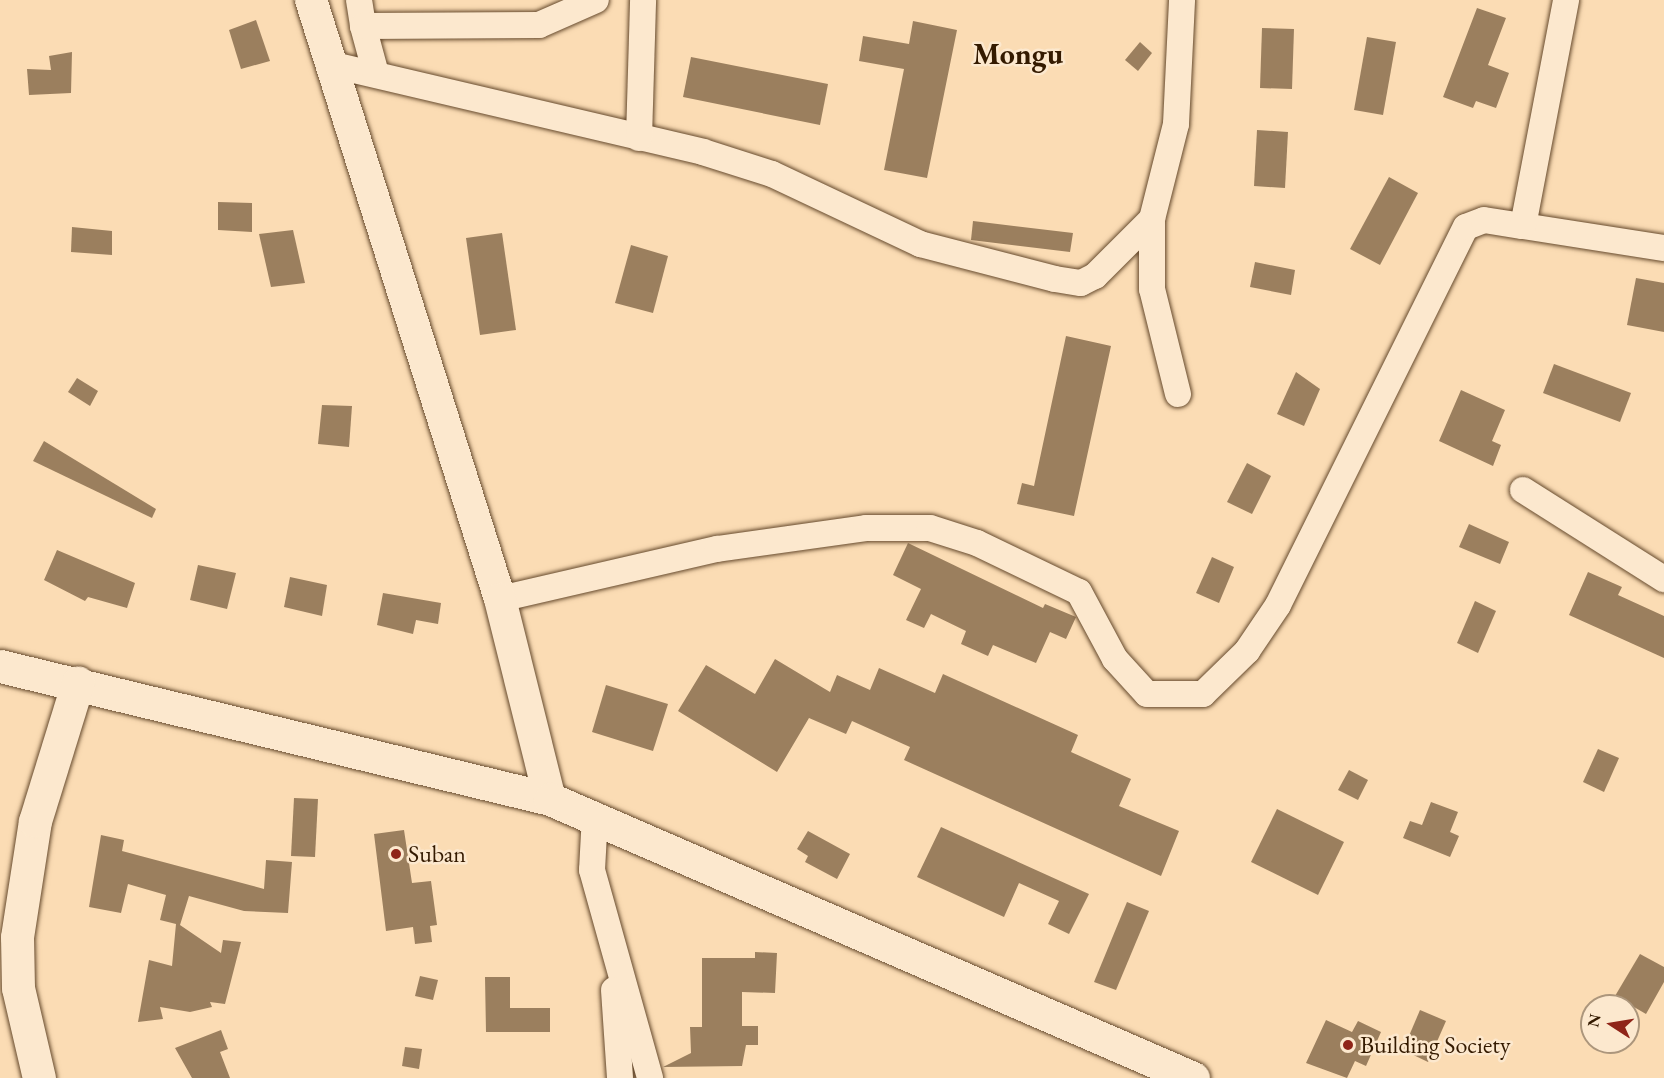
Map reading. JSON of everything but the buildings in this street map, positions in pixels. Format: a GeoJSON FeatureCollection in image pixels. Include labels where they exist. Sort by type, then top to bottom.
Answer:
{"type":"FeatureCollection","features":[{"type":"Feature","properties":{"kind":"main road"},"geometry":{"type":"LineString","coordinates":[[0,666],[78,682],[550,799],[595,815],[1193,1078]]}},
{"type":"Feature","properties":{"kind":"main road"},"geometry":{"type":"LineString","coordinates":[[39,1078],[18,988],[17,937],[35,821],[78,682]]}},
{"type":"Feature","properties":{"kind":"street"},"geometry":{"type":"LineString","coordinates":[[311,0],[500,599],[550,799]]}},
{"type":"Feature","properties":{"kind":"street"},"geometry":{"type":"LineString","coordinates":[[358,0],[376,74]]}},
{"type":"Feature","properties":{"kind":"street"},"geometry":{"type":"LineString","coordinates":[[363,26],[539,25],[596,0]]}},
{"type":"Feature","properties":{"kind":"street"},"geometry":{"type":"LineString","coordinates":[[639,138],[644,0]]}},
{"type":"Feature","properties":{"kind":"street"},"geometry":{"type":"LineString","coordinates":[[1178,394],[1152,289],[1152,219],[1176,123],[1182,0]]}},
{"type":"Feature","properties":{"kind":"street"},"geometry":{"type":"LineString","coordinates":[[1524,226],[1566,0]]}},
{"type":"Feature","properties":{"kind":"street"},"geometry":{"type":"LineString","coordinates":[[333,65],[639,138],[772,174],[920,244],[1055,279],[1081,283],[1095,276],[1152,219]]}},
{"type":"Feature","properties":{"kind":"street"},"geometry":{"type":"LineString","coordinates":[[500,599],[717,549],[866,528],[930,528],[977,543],[1079,592],[1114,659],[1147,694],[1203,694],[1247,651],[1278,605],[1466,226],[1484,220],[1664,248]]}},
{"type":"Feature","properties":{"kind":"street"},"geometry":{"type":"LineString","coordinates":[[1523,490],[1664,579]]}},
{"type":"Feature","properties":{"kind":"street"},"geometry":{"type":"LineString","coordinates":[[595,815],[592,870],[650,1078]]}},
{"type":"Feature","properties":{"kind":"street"},"geometry":{"type":"LineString","coordinates":[[617,966],[613,1012],[620,1078]]}},
{"type":"Feature","properties":{"kind":"place","name":"Suban"},"geometry":{"type":"Point","coordinates":[396,854]}},
{"type":"Feature","properties":{"kind":"place","name":"Building Society"},"geometry":{"type":"Point","coordinates":[1348,1045]}},
{"type":"Feature","properties":{"kind":"district","name":"Mongu"},"geometry":{"type":"Point","coordinates":[1018,54]}}]}
